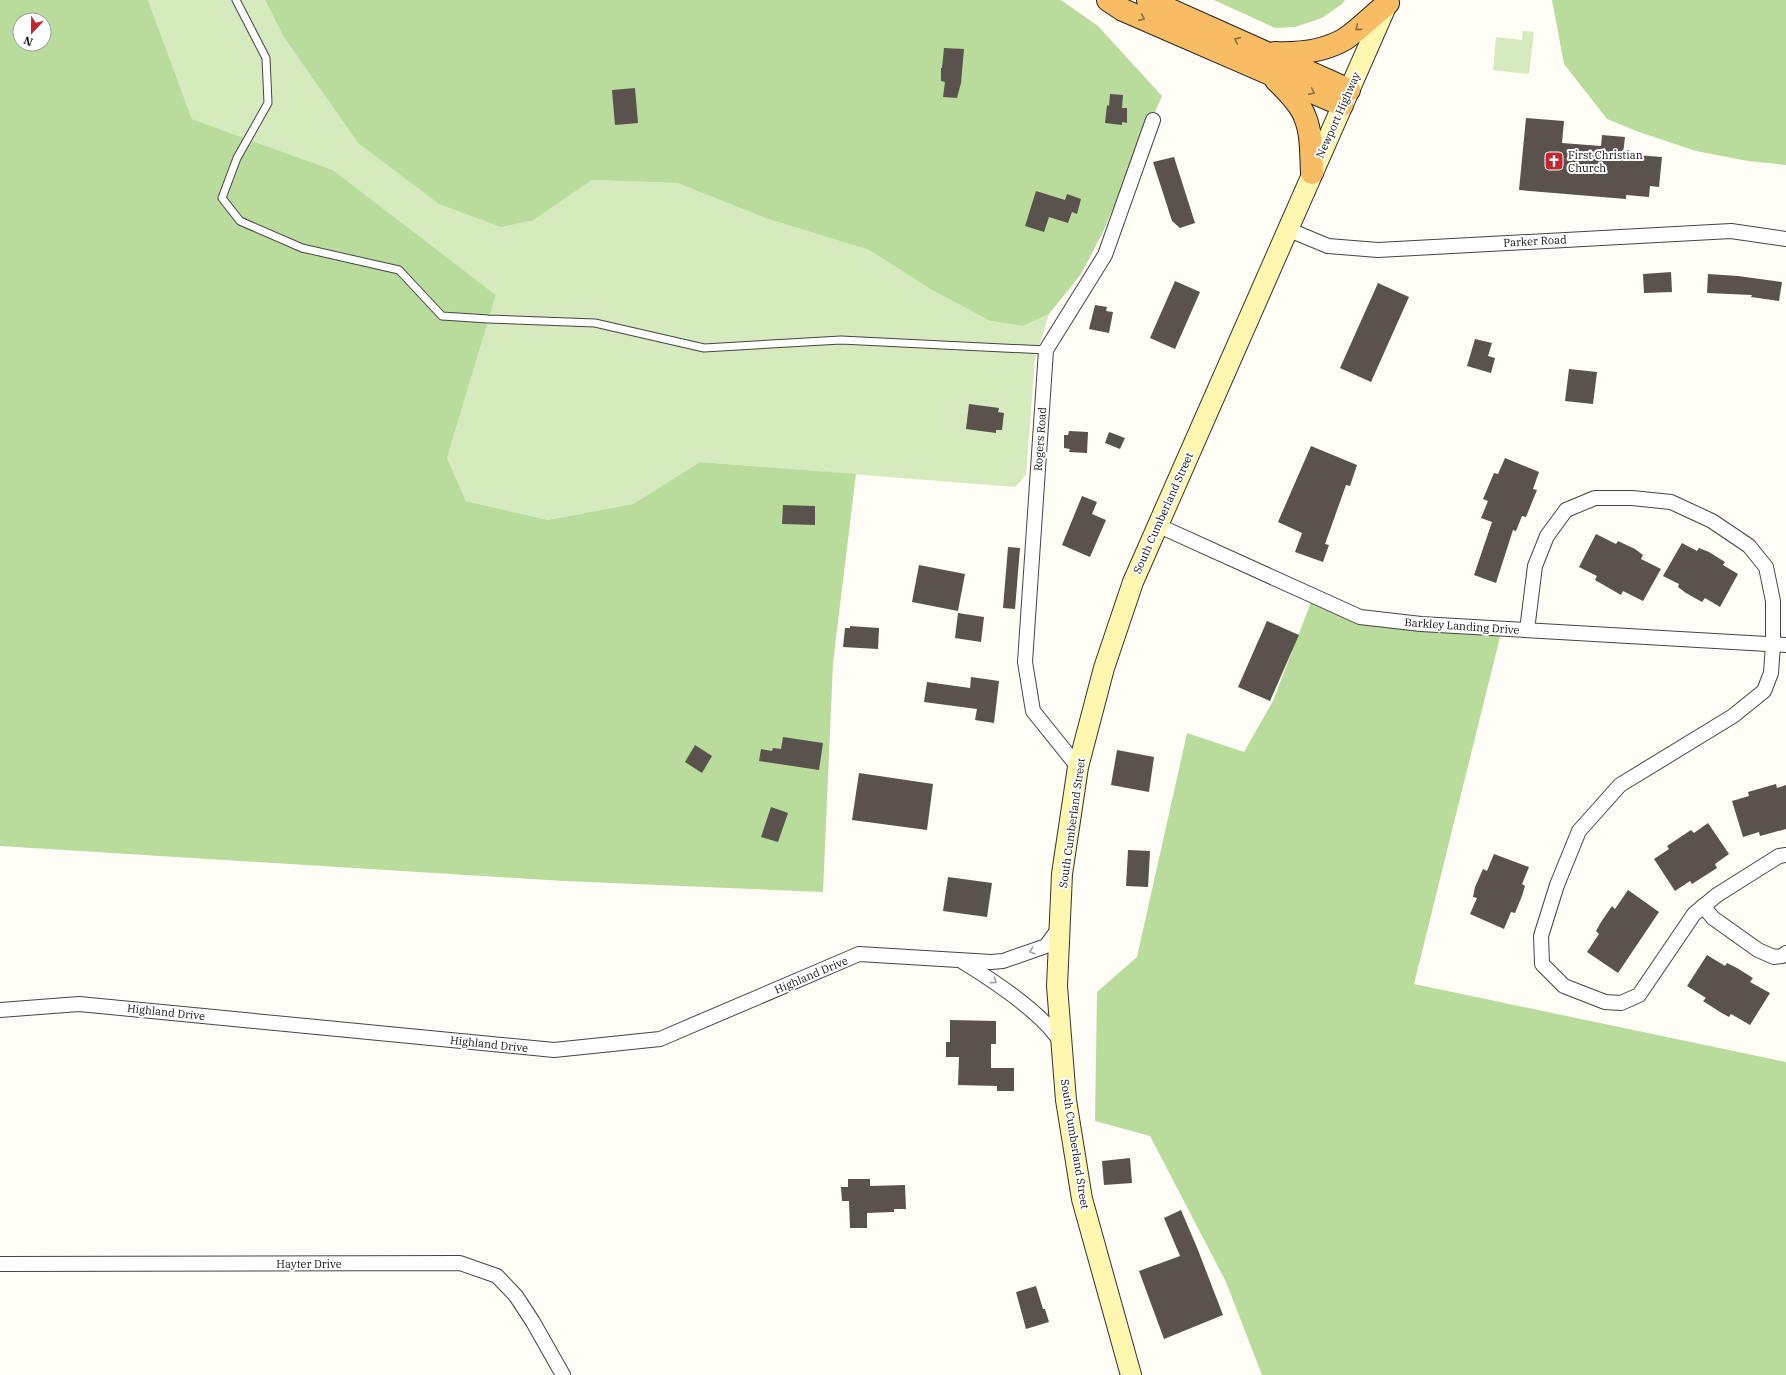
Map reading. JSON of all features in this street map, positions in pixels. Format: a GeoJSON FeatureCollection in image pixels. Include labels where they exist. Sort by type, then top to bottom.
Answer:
{"type":"FeatureCollection","features":[{"type":"Feature","properties":{"kind":"highway"},"geometry":{"type":"LineString","coordinates":[[1108,0],[1123,10],[1267,63],[1346,98]]}},
{"type":"Feature","properties":{"kind":"highway"},"geometry":{"type":"LineString","coordinates":[[1148,0],[1267,63],[1305,116],[1310,136],[1312,173]]}},
{"type":"Feature","properties":{"kind":"highway"},"geometry":{"type":"LineString","coordinates":[[1267,63],[1297,54],[1319,50],[1345,39],[1388,1]]}},
{"type":"Feature","properties":{"kind":"main road","name":"Newport Highway"},"geometry":{"type":"LineString","coordinates":[[1287,230],[1388,1]]}},
{"type":"Feature","properties":{"kind":"main road","name":"South Cumberland Street"},"geometry":{"type":"LineString","coordinates":[[1131,1375],[1082,1199],[1066,1100],[1057,986],[1062,874],[1078,767],[1104,668],[1119,621],[1133,582],[1157,525],[1287,230]]}},
{"type":"Feature","properties":{"kind":"street","name":"Rogers Road"},"geometry":{"type":"LineString","coordinates":[[1078,767],[1033,711],[1025,662],[1046,350],[1105,255],[1153,120]]}},
{"type":"Feature","properties":{"kind":"street","name":"Parker Road"},"geometry":{"type":"LineString","coordinates":[[1287,230],[1328,246],[1378,250],[1731,231],[1786,239]]}},
{"type":"Feature","properties":{"kind":"street"},"geometry":{"type":"LineString","coordinates":[[1528,630],[1535,566],[1547,536],[1566,510],[1595,498],[1632,498],[1671,502],[1712,521],[1749,546],[1766,567],[1780,645],[1764,691],[1733,716],[1620,785],[1578,831],[1557,885],[1541,936],[1542,964],[1564,986],[1605,1002],[1621,1003],[1639,995],[1694,914],[1717,894],[1779,856],[1786,855]]}},
{"type":"Feature","properties":{"kind":"street","name":"Barkley Landing Drive"},"geometry":{"type":"LineString","coordinates":[[1157,525],[1360,617],[1421,624],[1780,645]]}},
{"type":"Feature","properties":{"kind":"street"},"geometry":{"type":"LineString","coordinates":[[1703,906],[1712,918],[1758,950],[1774,957],[1782,956],[1786,953]]}},
{"type":"Feature","properties":{"kind":"street","name":"Highland Drive"},"geometry":{"type":"LineString","coordinates":[[0,1010],[79,1004],[554,1050],[660,1039],[859,954],[961,961],[1003,961],[1046,946],[1060,926]]}},
{"type":"Feature","properties":{"kind":"street"},"geometry":{"type":"LineString","coordinates":[[961,961],[994,981],[1032,1011],[1056,1035],[1062,1044]]}},
{"type":"Feature","properties":{"kind":"street","name":"Hayter Drive"},"geometry":{"type":"LineString","coordinates":[[0,1264],[460,1263],[497,1276],[516,1296],[533,1322],[563,1375]]}},
{"type":"Feature","properties":{"kind":"lane"},"geometry":{"type":"LineString","coordinates":[[236,0],[266,58],[268,103],[237,158],[222,198],[240,221],[302,248],[399,270],[442,316],[596,323],[704,348],[840,340],[1046,350]]}},
{"type":"Feature","properties":{"kind":"green space"},"geometry":{"type":"Polygon","coordinates":[[[0,0],[148,0],[192,119],[333,170],[496,295],[447,458],[466,501],[548,520],[633,504],[700,462],[856,474],[833,663],[823,892],[564,881],[0,846],[0,0]]]}},
{"type":"Feature","properties":{"kind":"green space"},"geometry":{"type":"Polygon","coordinates":[[[148,0],[265,0],[283,36],[358,143],[534,220],[592,180],[677,183],[765,218],[869,250],[932,290],[990,321],[1023,326],[1049,314],[1035,359],[1026,475],[1015,487],[700,462],[633,504],[548,520],[466,501],[447,458],[496,295],[333,170],[192,119],[148,0]]]}},
{"type":"Feature","properties":{"kind":"green space"},"geometry":{"type":"Polygon","coordinates":[[[265,0],[1061,0],[1098,26],[1162,96],[1102,234],[1081,274],[1049,314],[1023,326],[990,321],[932,290],[869,250],[765,218],[677,183],[592,180],[534,220],[501,227],[439,204],[358,143],[283,36],[265,0]]]}},
{"type":"Feature","properties":{"kind":"green space"},"geometry":{"type":"Polygon","coordinates":[[[1214,0],[1345,0],[1342,4],[1322,18],[1295,27],[1275,28],[1214,0]]]}},
{"type":"Feature","properties":{"kind":"green space"},"geometry":{"type":"Polygon","coordinates":[[[1552,0],[1786,0],[1786,165],[1748,161],[1696,151],[1639,132],[1607,119],[1564,64],[1552,0]]]}},
{"type":"Feature","properties":{"kind":"green space"},"geometry":{"type":"Polygon","coordinates":[[[1523,31],[1534,32],[1529,74],[1493,70],[1496,37],[1522,40],[1523,31]]]}},
{"type":"Feature","properties":{"kind":"green space"},"geometry":{"type":"Polygon","coordinates":[[[1313,597],[1360,617],[1502,629],[1414,984],[1786,1062],[1786,1375],[1262,1375],[1226,1282],[1150,1136],[1095,1121],[1097,992],[1137,957],[1187,733],[1244,752],[1273,701],[1313,597]]]}},
{"type":"Feature","properties":{"kind":"building"},"geometry":{"type":"Polygon","coordinates":[[[944,48],[964,49],[961,83],[957,98],[943,97],[945,82],[941,81],[941,68],[944,48]]]}},
{"type":"Feature","properties":{"kind":"building"},"geometry":{"type":"Polygon","coordinates":[[[635,88],[638,123],[615,125],[612,90],[635,88]]]}},
{"type":"Feature","properties":{"kind":"building"},"geometry":{"type":"Polygon","coordinates":[[[1110,94],[1123,95],[1122,108],[1127,108],[1127,123],[1122,122],[1122,125],[1105,123],[1110,94]]]}},
{"type":"Feature","properties":{"kind":"building","name":"First Christian Church"},"geometry":{"type":"Polygon","coordinates":[[[1526,118],[1564,121],[1562,143],[1601,146],[1602,135],[1625,137],[1623,154],[1662,157],[1659,187],[1650,186],[1649,197],[1626,195],[1626,199],[1519,190],[1526,118]]]}},
{"type":"Feature","properties":{"kind":"building"},"geometry":{"type":"Polygon","coordinates":[[[1174,157],[1195,223],[1180,228],[1172,221],[1153,162],[1174,157]]]}},
{"type":"Feature","properties":{"kind":"building"},"geometry":{"type":"Polygon","coordinates":[[[1036,191],[1065,200],[1067,194],[1081,199],[1077,214],[1072,212],[1068,223],[1049,217],[1044,232],[1025,226],[1036,191]]]}},
{"type":"Feature","properties":{"kind":"building"},"geometry":{"type":"Polygon","coordinates":[[[1671,272],[1672,292],[1644,293],[1643,274],[1671,272]]]}},
{"type":"Feature","properties":{"kind":"building"},"geometry":{"type":"Polygon","coordinates":[[[1708,274],[1738,276],[1782,282],[1779,301],[1751,297],[1752,295],[1707,293],[1708,274]]]}},
{"type":"Feature","properties":{"kind":"building"},"geometry":{"type":"Polygon","coordinates":[[[1175,281],[1200,292],[1175,349],[1150,338],[1175,281]]]}},
{"type":"Feature","properties":{"kind":"building"},"geometry":{"type":"Polygon","coordinates":[[[1378,283],[1409,297],[1371,382],[1340,368],[1378,283]]]}},
{"type":"Feature","properties":{"kind":"building"},"geometry":{"type":"Polygon","coordinates":[[[1095,305],[1107,307],[1106,311],[1113,312],[1109,333],[1089,329],[1095,305]]]}},
{"type":"Feature","properties":{"kind":"building"},"geometry":{"type":"Polygon","coordinates":[[[1475,339],[1492,343],[1488,356],[1495,358],[1491,373],[1467,366],[1475,339]]]}},
{"type":"Feature","properties":{"kind":"building"},"geometry":{"type":"Polygon","coordinates":[[[1569,369],[1597,372],[1593,404],[1565,401],[1569,369]]]}},
{"type":"Feature","properties":{"kind":"building"},"geometry":{"type":"Polygon","coordinates":[[[969,404],[999,408],[998,412],[1004,413],[1002,430],[996,430],[996,433],[966,429],[969,404]]]}},
{"type":"Feature","properties":{"kind":"building"},"geometry":{"type":"Polygon","coordinates":[[[1069,431],[1088,432],[1087,453],[1069,452],[1070,449],[1064,448],[1064,435],[1068,435],[1069,431]]]}},
{"type":"Feature","properties":{"kind":"building"},"geometry":{"type":"Polygon","coordinates":[[[1109,432],[1125,438],[1120,449],[1105,443],[1109,432]]]}},
{"type":"Feature","properties":{"kind":"building"},"geometry":{"type":"Polygon","coordinates":[[[1311,446],[1357,465],[1350,486],[1346,485],[1325,544],[1329,545],[1323,562],[1295,552],[1302,533],[1278,522],[1311,446]]]}},
{"type":"Feature","properties":{"kind":"building"},"geometry":{"type":"Polygon","coordinates":[[[1505,458],[1539,472],[1533,489],[1537,490],[1526,517],[1522,516],[1516,531],[1513,530],[1496,583],[1474,575],[1492,522],[1481,518],[1488,501],[1483,499],[1494,473],[1498,474],[1505,458]]]}},
{"type":"Feature","properties":{"kind":"building"},"geometry":{"type":"Polygon","coordinates":[[[1082,496],[1097,502],[1092,514],[1106,520],[1090,557],[1062,545],[1082,496]]]}},
{"type":"Feature","properties":{"kind":"building"},"geometry":{"type":"Polygon","coordinates":[[[783,505],[815,506],[815,525],[782,524],[783,505]]]}},
{"type":"Feature","properties":{"kind":"building"},"geometry":{"type":"Polygon","coordinates":[[[1596,534],[1616,544],[1618,541],[1635,549],[1643,555],[1641,559],[1661,569],[1643,601],[1623,591],[1621,595],[1595,580],[1597,576],[1579,567],[1596,534]]]}},
{"type":"Feature","properties":{"kind":"building"},"geometry":{"type":"Polygon","coordinates":[[[1682,543],[1697,551],[1699,548],[1709,552],[1725,562],[1723,565],[1738,574],[1720,607],[1705,598],[1702,602],[1678,587],[1679,584],[1663,576],[1682,543]]]}},
{"type":"Feature","properties":{"kind":"building"},"geometry":{"type":"Polygon","coordinates":[[[1008,547],[1020,548],[1015,609],[1003,608],[1008,547]]]}},
{"type":"Feature","properties":{"kind":"building"},"geometry":{"type":"Polygon","coordinates":[[[919,565],[965,574],[958,611],[912,602],[919,565]]]}},
{"type":"Feature","properties":{"kind":"building"},"geometry":{"type":"Polygon","coordinates":[[[958,613],[984,617],[981,642],[955,638],[958,613]]]}},
{"type":"Feature","properties":{"kind":"building"},"geometry":{"type":"Polygon","coordinates":[[[1267,621],[1299,635],[1270,701],[1238,687],[1267,621]]]}},
{"type":"Feature","properties":{"kind":"building"},"geometry":{"type":"Polygon","coordinates":[[[850,626],[879,628],[878,649],[843,647],[845,628],[850,628],[850,626]]]}},
{"type":"Feature","properties":{"kind":"building"},"geometry":{"type":"Polygon","coordinates":[[[971,677],[999,681],[994,723],[975,720],[977,709],[924,702],[927,682],[970,688],[971,677]]]}},
{"type":"Feature","properties":{"kind":"building"},"geometry":{"type":"Polygon","coordinates":[[[783,737],[823,743],[819,770],[759,761],[761,749],[772,751],[773,748],[781,749],[783,737]]]}},
{"type":"Feature","properties":{"kind":"building"},"geometry":{"type":"Polygon","coordinates":[[[695,745],[712,756],[702,773],[685,762],[695,745]]]}},
{"type":"Feature","properties":{"kind":"building"},"geometry":{"type":"Polygon","coordinates":[[[1117,750],[1154,757],[1149,792],[1111,785],[1117,750]]]}},
{"type":"Feature","properties":{"kind":"building"},"geometry":{"type":"Polygon","coordinates":[[[859,773],[933,784],[927,830],[852,820],[859,773]]]}},
{"type":"Feature","properties":{"kind":"building"},"geometry":{"type":"Polygon","coordinates":[[[1776,784],[1777,788],[1786,785],[1786,829],[1760,836],[1759,832],[1743,837],[1732,801],[1749,796],[1748,792],[1776,784]]]}},
{"type":"Feature","properties":{"kind":"building"},"geometry":{"type":"Polygon","coordinates":[[[771,807],[788,813],[778,842],[761,837],[771,807]]]}},
{"type":"Feature","properties":{"kind":"building"},"geometry":{"type":"Polygon","coordinates":[[[1708,823],[1729,854],[1715,864],[1717,868],[1692,884],[1690,881],[1675,891],[1654,859],[1669,849],[1667,846],[1691,830],[1694,833],[1708,823]]]}},
{"type":"Feature","properties":{"kind":"building"},"geometry":{"type":"Polygon","coordinates":[[[1128,850],[1150,851],[1148,887],[1126,886],[1128,850]]]}},
{"type":"Feature","properties":{"kind":"building"},"geometry":{"type":"Polygon","coordinates":[[[1494,854],[1529,867],[1522,884],[1525,886],[1522,896],[1515,913],[1511,912],[1504,929],[1470,914],[1477,898],[1473,897],[1475,887],[1483,869],[1487,871],[1494,854]]]}},
{"type":"Feature","properties":{"kind":"building"},"geometry":{"type":"Polygon","coordinates":[[[948,877],[992,883],[987,917],[943,911],[948,877]]]}},
{"type":"Feature","properties":{"kind":"building"},"geometry":{"type":"Polygon","coordinates":[[[1628,890],[1659,912],[1618,973],[1587,952],[1599,934],[1596,931],[1601,922],[1612,906],[1615,909],[1628,890]]]}},
{"type":"Feature","properties":{"kind":"building"},"geometry":{"type":"Polygon","coordinates":[[[1707,955],[1725,966],[1727,963],[1737,968],[1753,978],[1750,982],[1770,993],[1750,1025],[1731,1014],[1729,1017],[1720,1012],[1703,1001],[1706,998],[1687,986],[1707,955]]]}},
{"type":"Feature","properties":{"kind":"building"},"geometry":{"type":"Polygon","coordinates":[[[950,1020],[996,1021],[996,1044],[991,1044],[991,1068],[1014,1068],[1014,1091],[997,1091],[997,1086],[958,1085],[959,1057],[946,1057],[946,1042],[950,1042],[950,1020]]]}},
{"type":"Feature","properties":{"kind":"building"},"geometry":{"type":"Polygon","coordinates":[[[1130,1158],[1132,1183],[1104,1185],[1102,1161],[1130,1158]]]}},
{"type":"Feature","properties":{"kind":"building"},"geometry":{"type":"Polygon","coordinates":[[[848,1179],[870,1179],[870,1186],[905,1185],[906,1209],[894,1209],[894,1212],[867,1213],[867,1228],[850,1228],[849,1201],[842,1201],[841,1187],[848,1187],[848,1179]]]}},
{"type":"Feature","properties":{"kind":"building"},"geometry":{"type":"Polygon","coordinates":[[[1181,1210],[1223,1315],[1164,1339],[1139,1271],[1180,1256],[1164,1218],[1181,1210]]]}},
{"type":"Feature","properties":{"kind":"building"},"geometry":{"type":"Polygon","coordinates":[[[1036,1286],[1043,1309],[1045,1309],[1049,1322],[1026,1329],[1016,1292],[1036,1286]]]}},
{"type":"Feature","properties":{"kind":"place","name":"First Christian Church"},"geometry":{"type":"Point","coordinates":[1554,161]}}]}
